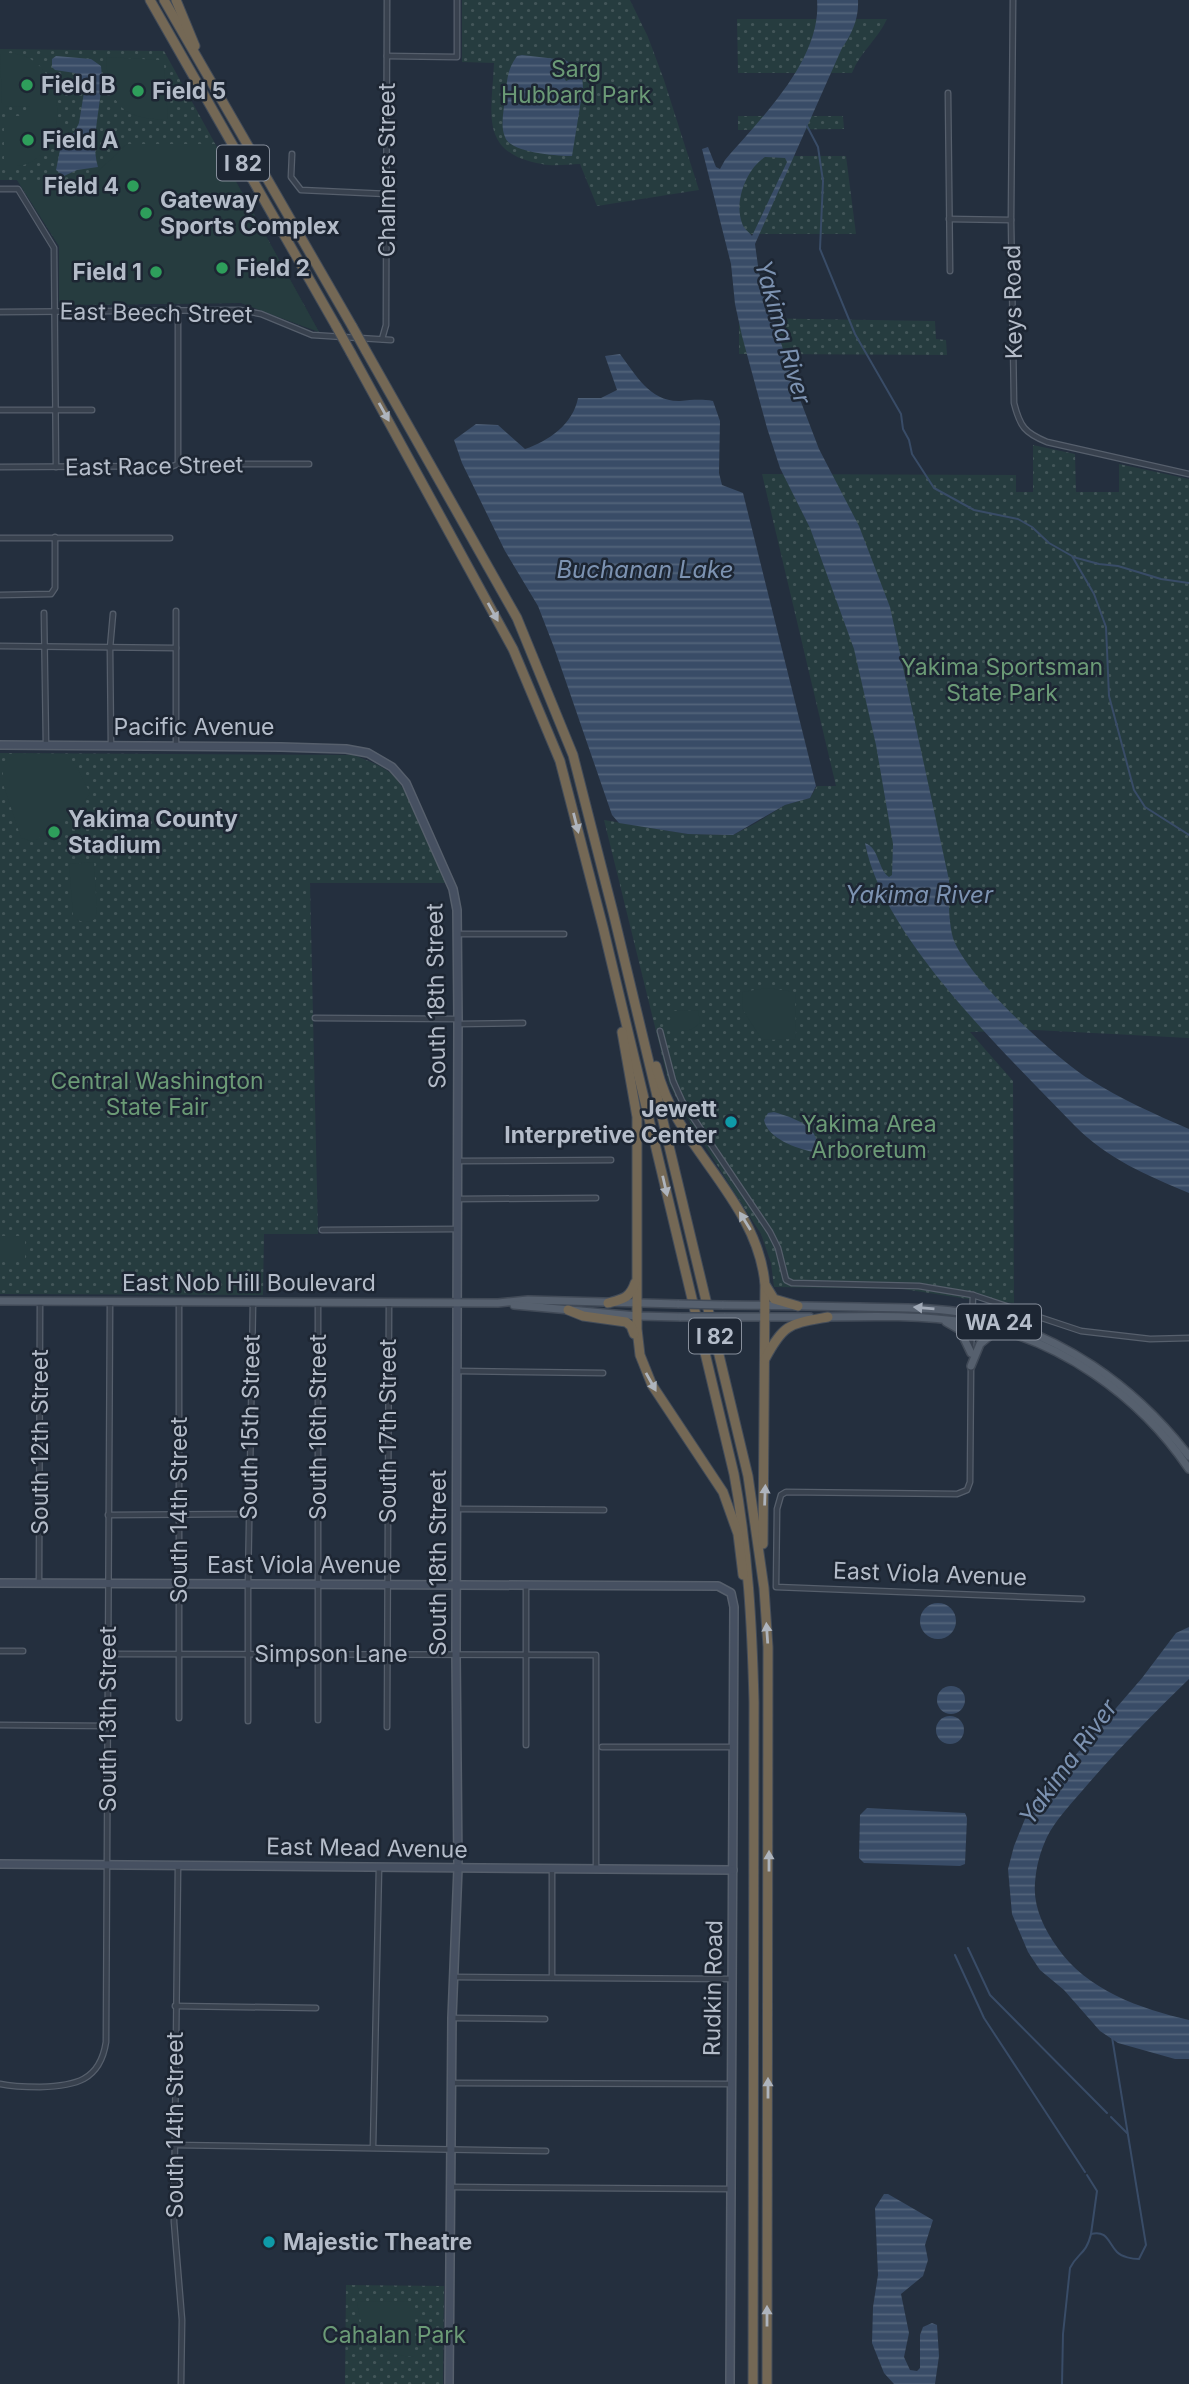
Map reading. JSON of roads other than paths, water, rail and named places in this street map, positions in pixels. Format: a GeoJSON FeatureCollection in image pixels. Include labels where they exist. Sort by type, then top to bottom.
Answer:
{"type":"FeatureCollection","features":[{"type":"Feature","properties":{"kind":"highway"},"geometry":{"type":"LineString","coordinates":[[143,0],[245,168]]}},
{"type":"Feature","properties":{"kind":"highway","name":"I 82"},"geometry":{"type":"LineString","coordinates":[[150,0],[351,353],[513,649],[560,761],[603,928],[735,1482],[742,1518],[751,1602],[754,1702],[753,2384]]}},
{"type":"Feature","properties":{"kind":"highway","name":"I 82"},"geometry":{"type":"LineString","coordinates":[[164,0],[517,618],[573,755],[613,912],[748,1476],[764,1588],[769,1706],[766,2384]]}},
{"type":"Feature","properties":{"kind":"highway"},"geometry":{"type":"LineString","coordinates":[[176,0],[213,86]]}},
{"type":"Feature","properties":{"kind":"highway"},"geometry":{"type":"LineString","coordinates":[[613,912],[641,1003],[662,1088],[677,1119],[752,1232],[762,1259],[765,1285],[764,1588]]}},
{"type":"Feature","properties":{"kind":"highway"},"geometry":{"type":"LineString","coordinates":[[603,928],[637,1117],[637,1316],[640,1355]]}},
{"type":"Feature","properties":{"kind":"highway"},"geometry":{"type":"LineString","coordinates":[[608,1303],[626,1298],[632,1292],[637,1278]]}},
{"type":"Feature","properties":{"kind":"highway","name":"WA 24"},"geometry":{"type":"LineString","coordinates":[[765,1285],[774,1299],[798,1306]]}},
{"type":"Feature","properties":{"kind":"highway"},"geometry":{"type":"LineString","coordinates":[[568,1310],[583,1316],[626,1322],[631,1326],[652,1385],[723,1492],[738,1534],[754,1702]]}},
{"type":"Feature","properties":{"kind":"highway","name":"WA 24"},"geometry":{"type":"LineString","coordinates":[[764,1360],[783,1330],[795,1323],[828,1317]]}},
{"type":"Feature","properties":{"kind":"main road","name":"East Nob Hill Boulevard"},"geometry":{"type":"LineString","coordinates":[[0,1301],[498,1303],[528,1300],[764,1305]]}},
{"type":"Feature","properties":{"kind":"main road","name":"East Nob Hill Boulevard"},"geometry":{"type":"LineString","coordinates":[[498,1303],[637,1316],[764,1318]]}},
{"type":"Feature","properties":{"kind":"main road","name":"WA 24"},"geometry":{"type":"LineString","coordinates":[[764,1305],[918,1308],[971,1314],[998,1321],[1056,1344],[1101,1369],[1156,1416],[1189,1456]]}},
{"type":"Feature","properties":{"kind":"main road","name":"WA 24"},"geometry":{"type":"LineString","coordinates":[[764,1318],[887,1316],[971,1323],[997,1330],[1051,1350],[1112,1387],[1159,1430],[1189,1469]]}},
{"type":"Feature","properties":{"kind":"main road"},"geometry":{"type":"LineString","coordinates":[[943,1320],[960,1330],[971,1353]]}},
{"type":"Feature","properties":{"kind":"main road"},"geometry":{"type":"LineString","coordinates":[[971,1366],[980,1344],[997,1330]]}},
{"type":"Feature","properties":{"kind":"street","name":"Chalmers Street"},"geometry":{"type":"LineString","coordinates":[[382,339],[386,325],[387,0]]}},
{"type":"Feature","properties":{"kind":"street"},"geometry":{"type":"LineString","coordinates":[[387,56],[457,57],[457,0]]}},
{"type":"Feature","properties":{"kind":"street","name":"Keys Road"},"geometry":{"type":"LineString","coordinates":[[1013,0],[1011,220],[1014,403],[1019,420],[1028,434],[1047,442],[1189,474]]}},
{"type":"Feature","properties":{"kind":"street"},"geometry":{"type":"LineString","coordinates":[[948,93],[950,271]]}},
{"type":"Feature","properties":{"kind":"street"},"geometry":{"type":"LineString","coordinates":[[292,154],[291,177],[301,190],[387,194]]}},
{"type":"Feature","properties":{"kind":"street"},"geometry":{"type":"LineString","coordinates":[[0,189],[18,189],[54,248],[56,467]]}},
{"type":"Feature","properties":{"kind":"street"},"geometry":{"type":"LineString","coordinates":[[950,219],[1011,220]]}},
{"type":"Feature","properties":{"kind":"street"},"geometry":{"type":"LineString","coordinates":[[178,309],[178,464]]}},
{"type":"Feature","properties":{"kind":"street","name":"East Beech Street"},"geometry":{"type":"LineString","coordinates":[[0,312],[178,309],[249,311],[312,335],[391,340]]}},
{"type":"Feature","properties":{"kind":"street"},"geometry":{"type":"LineString","coordinates":[[0,410],[92,410]]}},
{"type":"Feature","properties":{"kind":"street","name":"East Race Street"},"geometry":{"type":"LineString","coordinates":[[0,467],[309,464]]}},
{"type":"Feature","properties":{"kind":"street"},"geometry":{"type":"LineString","coordinates":[[0,537],[170,538]]}},
{"type":"Feature","properties":{"kind":"street"},"geometry":{"type":"LineString","coordinates":[[0,595],[51,594],[55,588],[55,537]]}},
{"type":"Feature","properties":{"kind":"street"},"geometry":{"type":"LineString","coordinates":[[176,611],[176,747]]}},
{"type":"Feature","properties":{"kind":"street"},"geometry":{"type":"LineString","coordinates":[[44,613],[46,745]]}},
{"type":"Feature","properties":{"kind":"street"},"geometry":{"type":"LineString","coordinates":[[111,746],[110,648],[113,614]]}},
{"type":"Feature","properties":{"kind":"street"},"geometry":{"type":"LineString","coordinates":[[0,646],[176,648]]}},
{"type":"Feature","properties":{"kind":"street","name":"Pacific Avenue"},"geometry":{"type":"LineString","coordinates":[[0,745],[354,749],[385,761]]}},
{"type":"Feature","properties":{"kind":"street","name":"South 18th Street"},"geometry":{"type":"LineString","coordinates":[[385,761],[398,772],[410,789],[450,877],[456,904],[458,1868],[452,1977],[449,2384]]}},
{"type":"Feature","properties":{"kind":"street"},"geometry":{"type":"LineString","coordinates":[[457,934],[564,934]]}},
{"type":"Feature","properties":{"kind":"street"},"geometry":{"type":"LineString","coordinates":[[315,1018],[523,1023]]}},
{"type":"Feature","properties":{"kind":"street"},"geometry":{"type":"LineString","coordinates":[[660,1031],[677,1092],[770,1232],[778,1248],[786,1280],[792,1283],[919,1286],[973,1295],[1081,1331],[1150,1339],[1189,1338]]}},
{"type":"Feature","properties":{"kind":"street"},"geometry":{"type":"LineString","coordinates":[[457,1161],[611,1160]]}},
{"type":"Feature","properties":{"kind":"street"},"geometry":{"type":"LineString","coordinates":[[458,1199],[596,1198]]}},
{"type":"Feature","properties":{"kind":"street"},"geometry":{"type":"LineString","coordinates":[[322,1230],[458,1229]]}},
{"type":"Feature","properties":{"kind":"street"},"geometry":{"type":"LineString","coordinates":[[971,1366],[973,1295]]}},
{"type":"Feature","properties":{"kind":"street","name":"South 12th Street"},"geometry":{"type":"LineString","coordinates":[[39,1583],[40,1301]]}},
{"type":"Feature","properties":{"kind":"street","name":"South 14th Street"},"geometry":{"type":"LineString","coordinates":[[179,1301],[179,1718]]}},
{"type":"Feature","properties":{"kind":"street","name":"South 13th Street"},"geometry":{"type":"LineString","coordinates":[[0,2084],[37,2087],[64,2086],[79,2082],[91,2074],[102,2059],[106,2042],[110,1302]]}},
{"type":"Feature","properties":{"kind":"street","name":"South 15th Street"},"geometry":{"type":"LineString","coordinates":[[248,1721],[253,1302]]}},
{"type":"Feature","properties":{"kind":"street","name":"South 16th Street"},"geometry":{"type":"LineString","coordinates":[[318,1302],[318,1720]]}},
{"type":"Feature","properties":{"kind":"street","name":"South 17th Street"},"geometry":{"type":"LineString","coordinates":[[387,1727],[389,1302]]}},
{"type":"Feature","properties":{"kind":"street","name":"East Viola Avenue"},"geometry":{"type":"LineString","coordinates":[[971,1366],[970,1482],[967,1490],[957,1494],[786,1492],[781,1495],[777,1509],[776,1587],[1082,1599]]}},
{"type":"Feature","properties":{"kind":"street"},"geometry":{"type":"LineString","coordinates":[[459,1371],[603,1373]]}},
{"type":"Feature","properties":{"kind":"street"},"geometry":{"type":"LineString","coordinates":[[458,1509],[604,1510]]}},
{"type":"Feature","properties":{"kind":"street"},"geometry":{"type":"LineString","coordinates":[[108,1515],[249,1514]]}},
{"type":"Feature","properties":{"kind":"street","name":"East Viola Avenue"},"geometry":{"type":"LineString","coordinates":[[0,1583],[718,1586],[731,1592]]}},
{"type":"Feature","properties":{"kind":"street"},"geometry":{"type":"LineString","coordinates":[[526,1585],[526,1745]]}},
{"type":"Feature","properties":{"kind":"street","name":"Rudkin Road"},"geometry":{"type":"LineString","coordinates":[[730,2384],[734,1607],[731,1592]]}},
{"type":"Feature","properties":{"kind":"street"},"geometry":{"type":"LineString","coordinates":[[0,1651],[23,1651]]}},
{"type":"Feature","properties":{"kind":"street","name":"Simpson Lane"},"geometry":{"type":"LineString","coordinates":[[108,1654],[596,1655],[596,1869]]}},
{"type":"Feature","properties":{"kind":"street"},"geometry":{"type":"LineString","coordinates":[[0,1725],[108,1726]]}},
{"type":"Feature","properties":{"kind":"street"},"geometry":{"type":"LineString","coordinates":[[602,1747],[733,1747]]}},
{"type":"Feature","properties":{"kind":"street","name":"East Mead Avenue"},"geometry":{"type":"LineString","coordinates":[[0,1864],[733,1870]]}},
{"type":"Feature","properties":{"kind":"street","name":"South 14th Street"},"geometry":{"type":"LineString","coordinates":[[178,1866],[174,2222],[181,2320],[181,2384]]}},
{"type":"Feature","properties":{"kind":"street"},"geometry":{"type":"LineString","coordinates":[[373,2147],[376,1900],[379,1868]]}},
{"type":"Feature","properties":{"kind":"street"},"geometry":{"type":"LineString","coordinates":[[552,1869],[552,1977]]}},
{"type":"Feature","properties":{"kind":"street"},"geometry":{"type":"LineString","coordinates":[[452,1977],[732,1979]]}},
{"type":"Feature","properties":{"kind":"street"},"geometry":{"type":"LineString","coordinates":[[175,2006],[316,2008]]}},
{"type":"Feature","properties":{"kind":"street"},"geometry":{"type":"LineString","coordinates":[[452,2018],[545,2019]]}},
{"type":"Feature","properties":{"kind":"street"},"geometry":{"type":"LineString","coordinates":[[452,2083],[731,2084]]}},
{"type":"Feature","properties":{"kind":"street"},"geometry":{"type":"LineString","coordinates":[[174,2145],[546,2151]]}},
{"type":"Feature","properties":{"kind":"street"},"geometry":{"type":"LineString","coordinates":[[451,2187],[730,2189]]}},
{"type":"Feature","properties":{"kind":"water","name":"Yakima River"},"geometry":{"type":"Polygon","coordinates":[[[817,0],[858,0],[852,31],[755,244],[759,273],[793,381],[819,449],[859,526],[890,607],[949,880],[953,938],[974,973],[1012,1014],[1055,1053],[1101,1086],[1189,1129],[1189,1193],[1114,1157],[1075,1126],[1016,1066],[952,994],[896,918],[876,880],[865,843],[873,850],[889,877],[892,875],[893,844],[876,745],[854,649],[810,528],[780,468],[767,428],[742,336],[731,264],[702,149],[708,147],[716,167],[720,169],[800,65],[816,22],[817,0]],[[765,157],[752,169],[743,187],[740,215],[744,227],[752,236],[787,162],[785,158],[765,157]]]}},
{"type":"Feature","properties":{"kind":"water"},"geometry":{"type":"Polygon","coordinates":[[[56,56],[91,59],[101,66],[102,78],[95,142],[98,167],[77,170],[64,176],[56,170],[62,140],[74,133],[79,123],[85,86],[75,73],[55,70],[52,67],[52,59],[56,56]]]}},
{"type":"Feature","properties":{"kind":"water"},"geometry":{"type":"Polygon","coordinates":[[[517,56],[565,60],[570,63],[563,76],[566,81],[573,78],[571,70],[575,65],[582,73],[583,88],[572,156],[525,150],[516,147],[505,137],[503,118],[508,76],[517,56]]]}},
{"type":"Feature","properties":{"kind":"water","name":"Buchanan Lake"},"geometry":{"type":"Polygon","coordinates":[[[620,354],[645,386],[660,397],[680,401],[713,401],[720,421],[719,473],[722,485],[743,493],[816,786],[810,798],[785,805],[733,835],[688,834],[619,823],[612,815],[538,606],[505,551],[462,463],[454,440],[476,424],[498,425],[525,449],[543,441],[559,430],[571,416],[578,398],[601,398],[617,390],[605,356],[620,354]]]}},
{"type":"Feature","properties":{"kind":"water"},"geometry":{"type":"Polygon","coordinates":[[[774,1112],[797,1120],[810,1129],[817,1142],[816,1150],[813,1152],[791,1145],[771,1132],[764,1120],[768,1113],[774,1112]]]}},
{"type":"Feature","properties":{"kind":"water"},"geometry":{"type":"Polygon","coordinates":[[[938,1603],[951,1608],[956,1621],[951,1634],[938,1639],[925,1634],[920,1621],[925,1608],[938,1603]]]}},
{"type":"Feature","properties":{"kind":"water","name":"Yakima River"},"geometry":{"type":"Polygon","coordinates":[[[1189,1627],[1189,1679],[1121,1747],[1058,1819],[1042,1848],[1035,1883],[1036,1900],[1044,1925],[1057,1947],[1083,1975],[1116,1996],[1189,2020],[1189,2059],[1175,2059],[1118,2043],[1100,2031],[1064,1990],[1040,1970],[1028,1952],[1012,1914],[1008,1869],[1029,1809],[1142,1678],[1176,1633],[1189,1627]]]}},
{"type":"Feature","properties":{"kind":"water"},"geometry":{"type":"Polygon","coordinates":[[[951,1686],[961,1690],[965,1700],[961,1710],[951,1714],[941,1710],[937,1700],[941,1690],[951,1686]]]}},
{"type":"Feature","properties":{"kind":"water"},"geometry":{"type":"Polygon","coordinates":[[[950,1716],[960,1720],[964,1730],[960,1740],[950,1744],[940,1740],[936,1730],[940,1720],[950,1716]]]}},
{"type":"Feature","properties":{"kind":"water"},"geometry":{"type":"Polygon","coordinates":[[[867,1808],[965,1813],[965,1864],[864,1863],[859,1858],[860,1815],[867,1808]]]}},
{"type":"Feature","properties":{"kind":"water"},"geometry":{"type":"Polygon","coordinates":[[[884,2194],[933,2220],[925,2245],[928,2260],[923,2276],[901,2294],[909,2333],[904,2357],[910,2370],[917,2371],[920,2368],[920,2335],[923,2327],[932,2323],[937,2325],[939,2356],[935,2384],[894,2384],[884,2373],[872,2343],[873,2307],[878,2275],[875,2208],[884,2194]]]}},
{"type":"Feature","properties":{"kind":"waterway"},"geometry":{"type":"LineString","coordinates":[[807,126],[818,147],[823,181],[820,249],[855,334],[901,414],[912,454],[934,488],[974,510],[1018,519],[1032,527],[1049,543],[1072,556],[1094,594],[1106,627],[1109,696],[1134,790],[1145,807],[1189,835]]}},
{"type":"Feature","properties":{"kind":"waterway"},"geometry":{"type":"LineString","coordinates":[[1073,557],[1118,566],[1161,579],[1189,583]]}},
{"type":"Feature","properties":{"kind":"waterway"},"geometry":{"type":"LineString","coordinates":[[968,1948],[990,1995],[1107,2113]]}},
{"type":"Feature","properties":{"kind":"waterway"},"geometry":{"type":"LineString","coordinates":[[955,1955],[984,2018],[1085,2172]]}},
{"type":"Feature","properties":{"kind":"waterway"},"geometry":{"type":"LineString","coordinates":[[1062,2384],[1063,2334],[1070,2268],[1073,2263],[1087,2246],[1091,2234],[1101,2234],[1117,2252],[1130,2258],[1139,2259],[1146,2245],[1112,2037]]}},
{"type":"Feature","properties":{"kind":"waterway"},"geometry":{"type":"LineString","coordinates":[[1111,2117],[1127,2133]]}},
{"type":"Feature","properties":{"kind":"waterway"},"geometry":{"type":"LineString","coordinates":[[1087,2175],[1097,2191],[1091,2234]]}},
{"type":"Feature","properties":{"kind":"place","name":"Field B"},"geometry":{"type":"Point","coordinates":[27,85]}},
{"type":"Feature","properties":{"kind":"place","name":"Field 5"},"geometry":{"type":"Point","coordinates":[138,91]}},
{"type":"Feature","properties":{"kind":"place","name":"Field A"},"geometry":{"type":"Point","coordinates":[28,140]}},
{"type":"Feature","properties":{"kind":"place","name":"Field 4"},"geometry":{"type":"Point","coordinates":[133,186]}},
{"type":"Feature","properties":{"kind":"place","name":"Gateway Sports Complex"},"geometry":{"type":"Point","coordinates":[146,213]}},
{"type":"Feature","properties":{"kind":"place","name":"Field 2"},"geometry":{"type":"Point","coordinates":[222,268]}},
{"type":"Feature","properties":{"kind":"place","name":"Field 1"},"geometry":{"type":"Point","coordinates":[156,272]}},
{"type":"Feature","properties":{"kind":"place","name":"Yakima County Stadium"},"geometry":{"type":"Point","coordinates":[54,832]}},
{"type":"Feature","properties":{"kind":"place","name":"Jewett Interpretive Center"},"geometry":{"type":"Point","coordinates":[731,1122]}},
{"type":"Feature","properties":{"kind":"place","name":"Majestic Theatre"},"geometry":{"type":"Point","coordinates":[269,2242]}},
{"type":"Feature","properties":{"kind":"park label","name":"Sarg Hubbard Park"},"geometry":{"type":"Point","coordinates":[576,82]}},
{"type":"Feature","properties":{"kind":"park label","name":"Yakima Sportsman State Park"},"geometry":{"type":"Point","coordinates":[1002,680]}},
{"type":"Feature","properties":{"kind":"park label","name":"Central Washington State Fair"},"geometry":{"type":"Point","coordinates":[157,1094]}},
{"type":"Feature","properties":{"kind":"park label","name":"Yakima Area Arboretum"},"geometry":{"type":"Point","coordinates":[869,1137]}},
{"type":"Feature","properties":{"kind":"park label","name":"Cahalan Park"},"geometry":{"type":"Point","coordinates":[394,2335]}}]}
